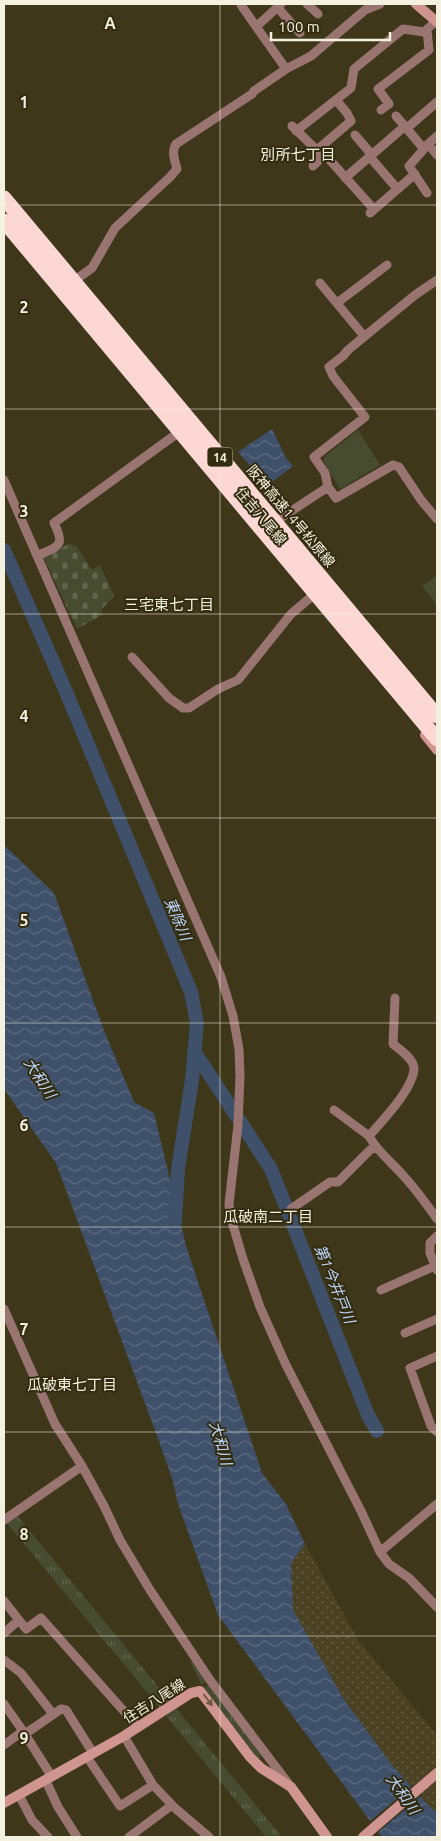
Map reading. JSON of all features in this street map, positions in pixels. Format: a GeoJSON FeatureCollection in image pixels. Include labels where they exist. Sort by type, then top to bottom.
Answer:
{"type":"FeatureCollection","features":[{"type":"Feature","properties":{"kind":"highway","name":"阪神高速14号松原線"},"geometry":{"type":"LineString","coordinates":[[4,198],[437,716]]}},
{"type":"Feature","properties":{"kind":"highway","name":"14"},"geometry":{"type":"LineString","coordinates":[[4,221],[437,739]]}},
{"type":"Feature","properties":{"kind":"main road"},"geometry":{"type":"LineString","coordinates":[[416,4],[437,21]]}},
{"type":"Feature","properties":{"kind":"main road","name":"住吉八尾線"},"geometry":{"type":"LineString","coordinates":[[4,205],[70,284],[437,706]]}},
{"type":"Feature","properties":{"kind":"main road","name":"住吉八尾線"},"geometry":{"type":"LineString","coordinates":[[4,232],[259,534],[437,750]]}},
{"type":"Feature","properties":{"kind":"main road","name":"住吉八尾線"},"geometry":{"type":"LineString","coordinates":[[4,1803],[124,1736],[192,1693],[200,1691],[250,1757],[261,1768],[291,1787],[327,1837]]}},
{"type":"Feature","properties":{"kind":"main road"},"geometry":{"type":"LineString","coordinates":[[363,1837],[437,1773]]}},
{"type":"Feature","properties":{"kind":"street"},"geometry":{"type":"LineString","coordinates":[[307,4],[318,14]]}},
{"type":"Feature","properties":{"kind":"street"},"geometry":{"type":"LineString","coordinates":[[70,284],[92,268],[115,228],[170,177],[177,168],[173,155],[173,148],[176,144],[252,94],[286,69],[311,56],[365,10],[380,4]]}},
{"type":"Feature","properties":{"kind":"street"},"geometry":{"type":"LineString","coordinates":[[241,5],[286,69]]}},
{"type":"Feature","properties":{"kind":"street"},"geometry":{"type":"LineString","coordinates":[[257,26],[279,6],[300,33]]}},
{"type":"Feature","properties":{"kind":"street"},"geometry":{"type":"LineString","coordinates":[[313,166],[323,156],[294,128],[351,88],[354,69],[404,29],[424,32],[437,21]]}},
{"type":"Feature","properties":{"kind":"street"},"geometry":{"type":"LineString","coordinates":[[381,110],[389,104],[378,89],[430,50],[427,30]]}},
{"type":"Feature","properties":{"kind":"street"},"geometry":{"type":"LineString","coordinates":[[317,150],[351,121],[336,100]]}},
{"type":"Feature","properties":{"kind":"street"},"geometry":{"type":"LineString","coordinates":[[346,178],[437,102]]}},
{"type":"Feature","properties":{"kind":"street"},"geometry":{"type":"LineString","coordinates":[[396,116],[437,155]]}},
{"type":"Feature","properties":{"kind":"street"},"geometry":{"type":"LineString","coordinates":[[355,136],[394,185]]}},
{"type":"Feature","properties":{"kind":"street"},"geometry":{"type":"LineString","coordinates":[[427,193],[409,166],[437,136]]}},
{"type":"Feature","properties":{"kind":"street"},"geometry":{"type":"LineString","coordinates":[[328,158],[370,209],[415,174]]}},
{"type":"Feature","properties":{"kind":"street"},"geometry":{"type":"LineString","coordinates":[[337,303],[388,265]]}},
{"type":"Feature","properties":{"kind":"street"},"geometry":{"type":"LineString","coordinates":[[437,280],[364,336],[330,367],[333,376],[365,417],[314,457],[325,473],[328,487],[336,498],[394,465],[399,467],[421,500],[437,519]]}},
{"type":"Feature","properties":{"kind":"street"},"geometry":{"type":"LineString","coordinates":[[320,282],[364,336]]}},
{"type":"Feature","properties":{"kind":"street"},"geometry":{"type":"LineString","coordinates":[[36,556],[57,547],[60,536],[54,523],[175,435]]}},
{"type":"Feature","properties":{"kind":"street"},"geometry":{"type":"LineString","coordinates":[[4,480],[221,978],[239,1049],[238,1125],[230,1184],[230,1214],[260,1307],[286,1365],[380,1552],[388,1564],[409,1578],[437,1608]]}},
{"type":"Feature","properties":{"kind":"street"},"geometry":{"type":"LineString","coordinates":[[259,534],[328,487]]}},
{"type":"Feature","properties":{"kind":"street"},"geometry":{"type":"LineString","coordinates":[[132,657],[169,698],[183,708],[189,708],[218,689],[238,680],[290,614],[310,598]]}},
{"type":"Feature","properties":{"kind":"street"},"geometry":{"type":"LineString","coordinates":[[369,1136],[407,1090],[414,1068],[410,1060],[393,1044],[395,998]]}},
{"type":"Feature","properties":{"kind":"street"},"geometry":{"type":"LineString","coordinates":[[334,1110],[369,1136],[375,1147],[424,1199],[437,1219]]}},
{"type":"Feature","properties":{"kind":"street"},"geometry":{"type":"LineString","coordinates":[[291,1209],[330,1182],[338,1182],[375,1147]]}},
{"type":"Feature","properties":{"kind":"street"},"geometry":{"type":"LineString","coordinates":[[381,1290],[436,1268],[430,1253],[430,1243],[437,1236]]}},
{"type":"Feature","properties":{"kind":"street"},"geometry":{"type":"LineString","coordinates":[[4,1309],[55,1424],[82,1466],[120,1540],[210,1680],[291,1787]]}},
{"type":"Feature","properties":{"kind":"street"},"geometry":{"type":"LineString","coordinates":[[405,1333],[437,1319]]}},
{"type":"Feature","properties":{"kind":"street"},"geometry":{"type":"LineString","coordinates":[[437,1356],[410,1368],[431,1426],[437,1432]]}},
{"type":"Feature","properties":{"kind":"street"},"geometry":{"type":"LineString","coordinates":[[4,1520],[82,1466]]}},
{"type":"Feature","properties":{"kind":"street"},"geometry":{"type":"LineString","coordinates":[[380,1552],[437,1504]]}},
{"type":"Feature","properties":{"kind":"street"},"geometry":{"type":"LineString","coordinates":[[4,1601],[26,1629],[41,1618],[138,1727]]}},
{"type":"Feature","properties":{"kind":"street"},"geometry":{"type":"LineString","coordinates":[[4,1633],[19,1620]]}},
{"type":"Feature","properties":{"kind":"street"},"geometry":{"type":"LineString","coordinates":[[4,1660],[21,1672],[53,1714]]}},
{"type":"Feature","properties":{"kind":"street"},"geometry":{"type":"LineString","coordinates":[[4,1704],[24,1733],[49,1779],[58,1807],[76,1837]]}},
{"type":"Feature","properties":{"kind":"street"},"geometry":{"type":"LineString","coordinates":[[4,1745],[61,1709],[66,1710],[120,1806],[153,1785]]}},
{"type":"Feature","properties":{"kind":"street"},"geometry":{"type":"LineString","coordinates":[[124,1736],[153,1785],[172,1805],[209,1837]]}},
{"type":"Feature","properties":{"kind":"street"},"geometry":{"type":"LineString","coordinates":[[19,1795],[32,1820],[48,1837]]}},
{"type":"Feature","properties":{"kind":"street"},"geometry":{"type":"LineString","coordinates":[[129,1837],[172,1805]]}},
{"type":"Feature","properties":{"kind":"green space"},"geometry":{"type":"Polygon","coordinates":[[[358,430],[380,465],[340,489],[324,462],[324,457],[358,430]]]}},
{"type":"Feature","properties":{"kind":"green space"},"geometry":{"type":"Polygon","coordinates":[[[69,544],[76,546],[92,570],[100,565],[114,596],[101,610],[102,615],[77,629],[43,556],[69,544]]]}},
{"type":"Feature","properties":{"kind":"green space"},"geometry":{"type":"Polygon","coordinates":[[[437,575],[437,605],[422,586],[437,575]]]}},
{"type":"Feature","properties":{"kind":"green space"},"geometry":{"type":"Polygon","coordinates":[[[16,1514],[170,1701],[160,1708],[6,1522],[16,1514]]]}},
{"type":"Feature","properties":{"kind":"green space"},"geometry":{"type":"Polygon","coordinates":[[[192,1661],[207,1681],[202,1685],[190,1662],[192,1661]]]}},
{"type":"Feature","properties":{"kind":"green space"},"geometry":{"type":"Polygon","coordinates":[[[209,1684],[262,1756],[257,1760],[203,1688],[209,1684]]]}},
{"type":"Feature","properties":{"kind":"green space"},"geometry":{"type":"Polygon","coordinates":[[[176,1708],[282,1837],[266,1837],[166,1716],[176,1708]]]}},
{"type":"Feature","properties":{"kind":"sand"},"geometry":{"type":"Polygon","coordinates":[[[305,1544],[358,1640],[437,1735],[437,1813],[392,1765],[343,1698],[293,1610],[291,1563],[305,1544]]]}},
{"type":"Feature","properties":{"kind":"water"},"geometry":{"type":"Polygon","coordinates":[[[272,429],[286,458],[293,466],[267,486],[238,452],[272,429]]]}},
{"type":"Feature","properties":{"kind":"water","name":"大和川"},"geometry":{"type":"Polygon","coordinates":[[[4,845],[54,893],[105,1033],[134,1102],[154,1113],[186,1246],[262,1473],[286,1504],[305,1544],[291,1563],[293,1610],[343,1698],[392,1765],[437,1813],[437,1837],[382,1837],[218,1615],[178,1504],[172,1478],[156,1433],[56,1163],[4,1089],[4,845]]]}},
{"type":"Feature","properties":{"kind":"pier"},"geometry":{"type":"Polygon","coordinates":[[[413,1785],[422,1795],[376,1834],[368,1823],[413,1785]]]}},
{"type":"Feature","properties":{"kind":"waterway","name":"東除川"},"geometry":{"type":"LineString","coordinates":[[4,550],[64,687],[191,992],[197,1023],[192,1080],[178,1169],[175,1221]]}},
{"type":"Feature","properties":{"kind":"waterway","name":"第1今井戸川"},"geometry":{"type":"LineString","coordinates":[[194,1051],[271,1169],[368,1415],[377,1431]]}},
{"type":"Feature","properties":{"kind":"district","name":"別所七丁目"},"geometry":{"type":"Point","coordinates":[298,154]}},
{"type":"Feature","properties":{"kind":"district","name":"三宅東七丁目"},"geometry":{"type":"Point","coordinates":[169,604]}},
{"type":"Feature","properties":{"kind":"district","name":"瓜破南二丁目"},"geometry":{"type":"Point","coordinates":[268,1216]}},
{"type":"Feature","properties":{"kind":"district","name":"瓜破東七丁目"},"geometry":{"type":"Point","coordinates":[72,1384]}}]}
